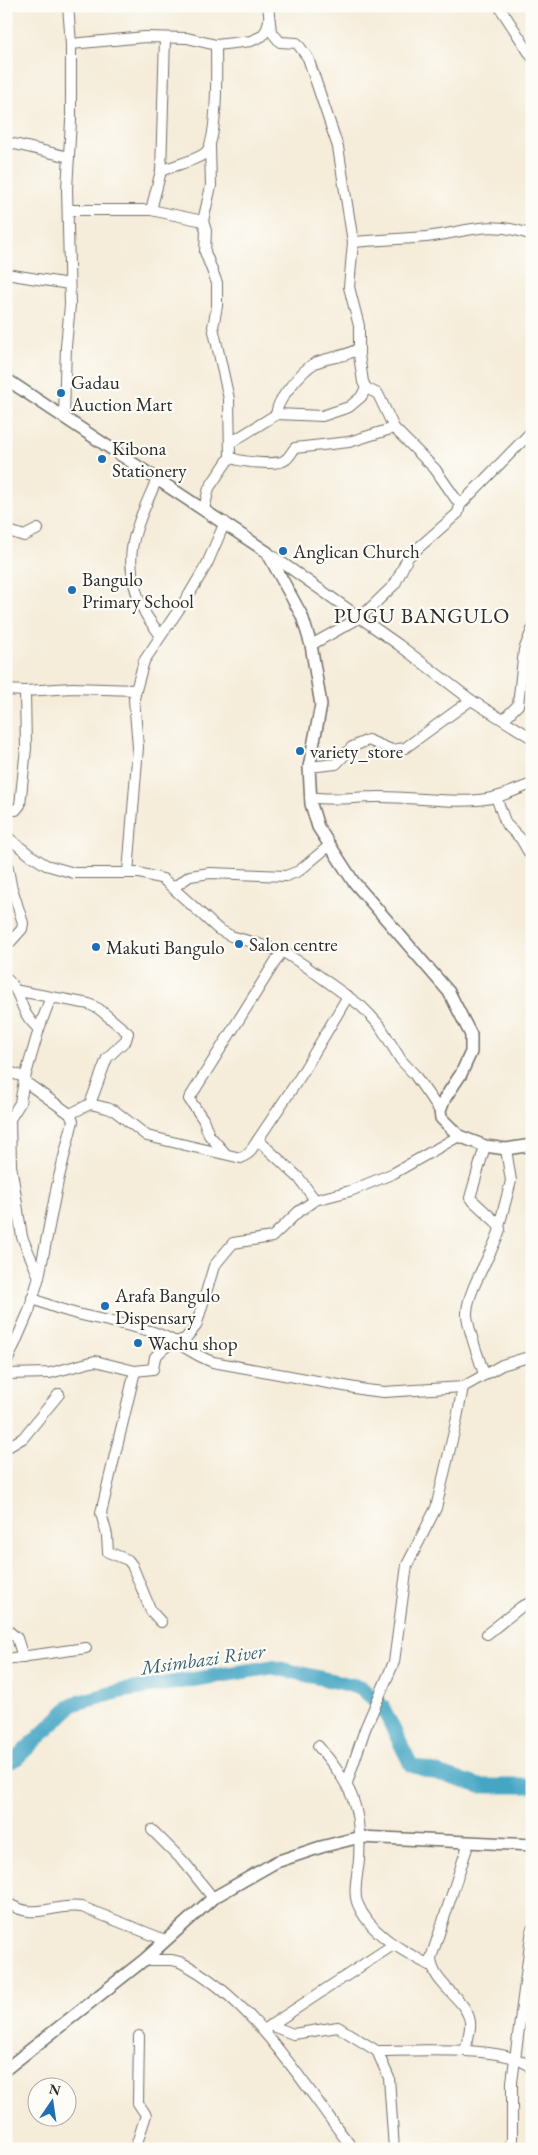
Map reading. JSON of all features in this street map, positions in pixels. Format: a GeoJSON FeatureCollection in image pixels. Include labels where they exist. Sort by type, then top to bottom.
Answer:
{"type":"FeatureCollection","features":[{"type":"Feature","properties":{"kind":"street"},"geometry":{"type":"LineString","coordinates":[[64,416],[66,346],[70,305],[68,210],[71,44],[68,6]]}},
{"type":"Feature","properties":{"kind":"street"},"geometry":{"type":"LineString","coordinates":[[268,6],[271,31],[280,42],[296,43],[308,58],[338,147],[353,242],[349,287],[359,326],[362,378],[366,388],[378,394],[394,428],[435,469],[460,506]]}},
{"type":"Feature","properties":{"kind":"street"},"geometry":{"type":"LineString","coordinates":[[499,6],[532,57]]}},
{"type":"Feature","properties":{"kind":"street"},"geometry":{"type":"LineString","coordinates":[[71,44],[113,39],[165,38],[187,38],[216,45],[251,41],[262,36],[267,30],[269,19]]}},
{"type":"Feature","properties":{"kind":"street"},"geometry":{"type":"LineString","coordinates":[[151,210],[161,171],[165,38]]}},
{"type":"Feature","properties":{"kind":"street"},"geometry":{"type":"LineString","coordinates":[[204,509],[209,488],[230,457],[230,399],[213,327],[217,306],[217,283],[205,252],[206,231],[203,221],[211,186],[210,146],[216,114],[216,45]]}},
{"type":"Feature","properties":{"kind":"street"},"geometry":{"type":"LineString","coordinates":[[6,142],[69,156]]}},
{"type":"Feature","properties":{"kind":"street"},"geometry":{"type":"LineString","coordinates":[[161,171],[205,154],[210,146]]}},
{"type":"Feature","properties":{"kind":"street"},"geometry":{"type":"LineString","coordinates":[[68,210],[151,210],[203,221]]}},
{"type":"Feature","properties":{"kind":"street"},"geometry":{"type":"LineString","coordinates":[[353,242],[426,236],[489,226],[511,228],[532,235]]}},
{"type":"Feature","properties":{"kind":"street"},"geometry":{"type":"LineString","coordinates":[[6,274],[69,284]]}},
{"type":"Feature","properties":{"kind":"street"},"geometry":{"type":"LineString","coordinates":[[276,414],[278,404],[296,380],[313,365],[344,356],[359,348]]}},
{"type":"Feature","properties":{"kind":"street"},"geometry":{"type":"LineString","coordinates":[[6,379],[157,480],[225,522],[361,617],[471,700],[532,738]]}},
{"type":"Feature","properties":{"kind":"street"},"geometry":{"type":"LineString","coordinates":[[230,443],[276,414],[330,415],[355,403],[366,388]]}},
{"type":"Feature","properties":{"kind":"street"},"geometry":{"type":"LineString","coordinates":[[230,457],[242,462],[281,462],[287,459],[295,448],[355,441],[394,428]]}},
{"type":"Feature","properties":{"kind":"street"},"geometry":{"type":"LineString","coordinates":[[311,645],[361,617],[395,584],[408,557],[458,513],[460,506],[532,431]]}},
{"type":"Feature","properties":{"kind":"street"},"geometry":{"type":"LineString","coordinates":[[157,480],[138,526],[131,550],[130,566],[142,606],[160,635]]}},
{"type":"Feature","properties":{"kind":"street"},"geometry":{"type":"LineString","coordinates":[[128,873],[138,747],[135,709],[136,690],[144,661],[207,564],[225,522]]}},
{"type":"Feature","properties":{"kind":"street"},"geometry":{"type":"LineString","coordinates":[[6,530],[24,536],[38,529]]}},
{"type":"Feature","properties":{"kind":"street"},"geometry":{"type":"LineString","coordinates":[[267,552],[302,616],[311,645],[322,706],[310,767],[310,797],[318,827],[353,881],[449,992],[470,1030],[472,1039],[471,1052],[440,1111]]}},
{"type":"Feature","properties":{"kind":"street"},"geometry":{"type":"LineString","coordinates":[[504,719],[518,705],[524,650],[532,630]]}},
{"type":"Feature","properties":{"kind":"street"},"geometry":{"type":"LineString","coordinates":[[6,690],[25,691],[72,688],[136,690]]}},
{"type":"Feature","properties":{"kind":"street"},"geometry":{"type":"LineString","coordinates":[[6,810],[16,810],[20,805],[26,748],[25,691]]}},
{"type":"Feature","properties":{"kind":"street"},"geometry":{"type":"LineString","coordinates":[[310,767],[336,764],[352,747],[368,740],[392,750],[405,748],[471,700]]}},
{"type":"Feature","properties":{"kind":"street"},"geometry":{"type":"LineString","coordinates":[[310,797],[329,801],[374,797],[446,800],[496,797],[532,784]]}},
{"type":"Feature","properties":{"kind":"street"},"geometry":{"type":"LineString","coordinates":[[496,797],[506,824],[522,839],[532,858]]}},
{"type":"Feature","properties":{"kind":"street"},"geometry":{"type":"LineString","coordinates":[[6,836],[30,856],[46,865],[74,873],[150,874],[163,879],[218,929],[231,936],[282,951],[361,1006],[380,1026],[401,1060],[414,1074],[440,1111],[441,1118],[459,1136],[484,1146],[506,1149],[532,1145]]}},
{"type":"Feature","properties":{"kind":"street"},"geometry":{"type":"LineString","coordinates":[[174,887],[190,876],[210,873],[286,876],[299,871],[330,845]]}},
{"type":"Feature","properties":{"kind":"street"},"geometry":{"type":"LineString","coordinates":[[6,858],[11,885],[23,923],[22,929],[6,947]]}},
{"type":"Feature","properties":{"kind":"street"},"geometry":{"type":"LineString","coordinates":[[226,1153],[209,1135],[203,1119],[189,1099],[282,951]]}},
{"type":"Feature","properties":{"kind":"street"},"geometry":{"type":"LineString","coordinates":[[6,978],[19,991],[26,1017],[39,1029]]}},
{"type":"Feature","properties":{"kind":"street"},"geometry":{"type":"LineString","coordinates":[[19,991],[53,999],[89,1004],[99,1009],[128,1033],[126,1040],[108,1058],[90,1104],[70,1114]]}},
{"type":"Feature","properties":{"kind":"street"},"geometry":{"type":"LineString","coordinates":[[90,1104],[115,1111],[147,1136],[241,1158],[249,1153],[300,1077],[348,996]]}},
{"type":"Feature","properties":{"kind":"street"},"geometry":{"type":"LineString","coordinates":[[39,1277],[22,1237],[11,1164],[10,1119],[20,1103],[24,1079],[39,1029],[49,1002],[53,999]]}},
{"type":"Feature","properties":{"kind":"street"},"geometry":{"type":"LineString","coordinates":[[6,1071],[24,1079],[70,1114],[72,1129],[58,1180],[39,1277],[29,1311],[6,1364]]}},
{"type":"Feature","properties":{"kind":"street"},"geometry":{"type":"LineString","coordinates":[[6,1374],[50,1373],[95,1361],[135,1371],[153,1370],[155,1357],[166,1346],[188,1336],[199,1320],[211,1273],[228,1248],[238,1242],[272,1237],[298,1212],[315,1200],[350,1191],[386,1176],[459,1136]]}},
{"type":"Feature","properties":{"kind":"street"},"geometry":{"type":"LineString","coordinates":[[258,1140],[292,1171],[315,1200]]}},
{"type":"Feature","properties":{"kind":"street"},"geometry":{"type":"LineString","coordinates":[[484,1146],[470,1198],[499,1226]]}},
{"type":"Feature","properties":{"kind":"street"},"geometry":{"type":"LineString","coordinates":[[484,1375],[471,1330],[468,1308],[484,1264],[499,1233],[510,1181],[506,1149]]}},
{"type":"Feature","properties":{"kind":"street"},"geometry":{"type":"LineString","coordinates":[[32,1298],[67,1311],[148,1331],[177,1341],[196,1356],[219,1363],[366,1390],[384,1392],[462,1387],[516,1359],[532,1356]]}},
{"type":"Feature","properties":{"kind":"street"},"geometry":{"type":"LineString","coordinates":[[135,1371],[101,1512],[107,1535],[108,1552],[128,1560],[132,1565],[152,1611],[161,1622]]}},
{"type":"Feature","properties":{"kind":"street"},"geometry":{"type":"LineString","coordinates":[[347,1783],[362,1736],[394,1662],[406,1564],[436,1508],[462,1387]]}},
{"type":"Feature","properties":{"kind":"street"},"geometry":{"type":"LineString","coordinates":[[6,1448],[24,1438],[59,1394]]}},
{"type":"Feature","properties":{"kind":"street"},"geometry":{"type":"LineString","coordinates":[[486,1634],[521,1607],[532,1602]]}},
{"type":"Feature","properties":{"kind":"street"},"geometry":{"type":"LineString","coordinates":[[6,1629],[17,1638],[23,1657]]}},
{"type":"Feature","properties":{"kind":"street"},"geometry":{"type":"LineString","coordinates":[[6,1660],[86,1648]]}},
{"type":"Feature","properties":{"kind":"street"},"geometry":{"type":"LineString","coordinates":[[318,1746],[347,1783],[355,1803],[360,1837],[356,1900],[361,1911],[393,1946],[431,1966],[467,2015],[469,2030],[465,2050]]}},
{"type":"Feature","properties":{"kind":"street"},"geometry":{"type":"LineString","coordinates":[[152,1830],[185,1863],[213,1898]]}},
{"type":"Feature","properties":{"kind":"street"},"geometry":{"type":"LineString","coordinates":[[6,2069],[144,1960],[213,1898],[276,1862],[360,1837],[532,1845]]}},
{"type":"Feature","properties":{"kind":"street"},"geometry":{"type":"LineString","coordinates":[[431,1966],[432,1950],[446,1916],[469,1842]]}},
{"type":"Feature","properties":{"kind":"street"},"geometry":{"type":"LineString","coordinates":[[6,1902],[18,1910],[29,1913],[72,1906],[82,1907],[165,1940]]}},
{"type":"Feature","properties":{"kind":"street"},"geometry":{"type":"LineString","coordinates":[[508,2149],[512,2140],[512,2082],[532,1929]]}},
{"type":"Feature","properties":{"kind":"street"},"geometry":{"type":"LineString","coordinates":[[267,2028],[393,1946]]}},
{"type":"Feature","properties":{"kind":"street"},"geometry":{"type":"LineString","coordinates":[[144,1960],[172,1960],[190,1967],[228,1994],[267,2028],[353,2149]]}},
{"type":"Feature","properties":{"kind":"street"},"geometry":{"type":"LineString","coordinates":[[267,2028],[293,2034],[338,2027],[377,2051],[465,2050],[515,2059],[525,2062],[532,2070]]}},
{"type":"Feature","properties":{"kind":"street"},"geometry":{"type":"LineString","coordinates":[[135,2149],[146,2115],[138,2099],[140,2036]]}},
{"type":"Feature","properties":{"kind":"street"},"geometry":{"type":"LineString","coordinates":[[377,2051],[389,2078],[394,2149]]}},
{"type":"Feature","properties":{"kind":"waterway","name":"Msimbazi River"},"geometry":{"type":"LineString","coordinates":[[6,1764],[17,1758],[73,1704],[121,1691],[272,1667],[360,1687],[382,1706],[411,1765],[480,1786],[532,1786]]}},
{"type":"Feature","properties":{"kind":"place","name":"Gadau Auction Mart"},"geometry":{"type":"Point","coordinates":[61,393]}},
{"type":"Feature","properties":{"kind":"place","name":"Kibona Stationery"},"geometry":{"type":"Point","coordinates":[102,459]}},
{"type":"Feature","properties":{"kind":"place","name":"Anglican Church"},"geometry":{"type":"Point","coordinates":[283,551]}},
{"type":"Feature","properties":{"kind":"place","name":"Bangulo Primary School"},"geometry":{"type":"Point","coordinates":[72,590]}},
{"type":"Feature","properties":{"kind":"place","name":"variety_store"},"geometry":{"type":"Point","coordinates":[300,751]}},
{"type":"Feature","properties":{"kind":"place","name":"Salon centre"},"geometry":{"type":"Point","coordinates":[239,944]}},
{"type":"Feature","properties":{"kind":"place","name":"Makuti Bangulo"},"geometry":{"type":"Point","coordinates":[96,947]}},
{"type":"Feature","properties":{"kind":"place","name":"Arafa Bangulo Dispensary"},"geometry":{"type":"Point","coordinates":[105,1306]}},
{"type":"Feature","properties":{"kind":"place","name":"Wachu shop"},"geometry":{"type":"Point","coordinates":[138,1343]}},
{"type":"Feature","properties":{"kind":"district","name":"PUGU BANGULO"},"geometry":{"type":"Point","coordinates":[422,616]}}]}
